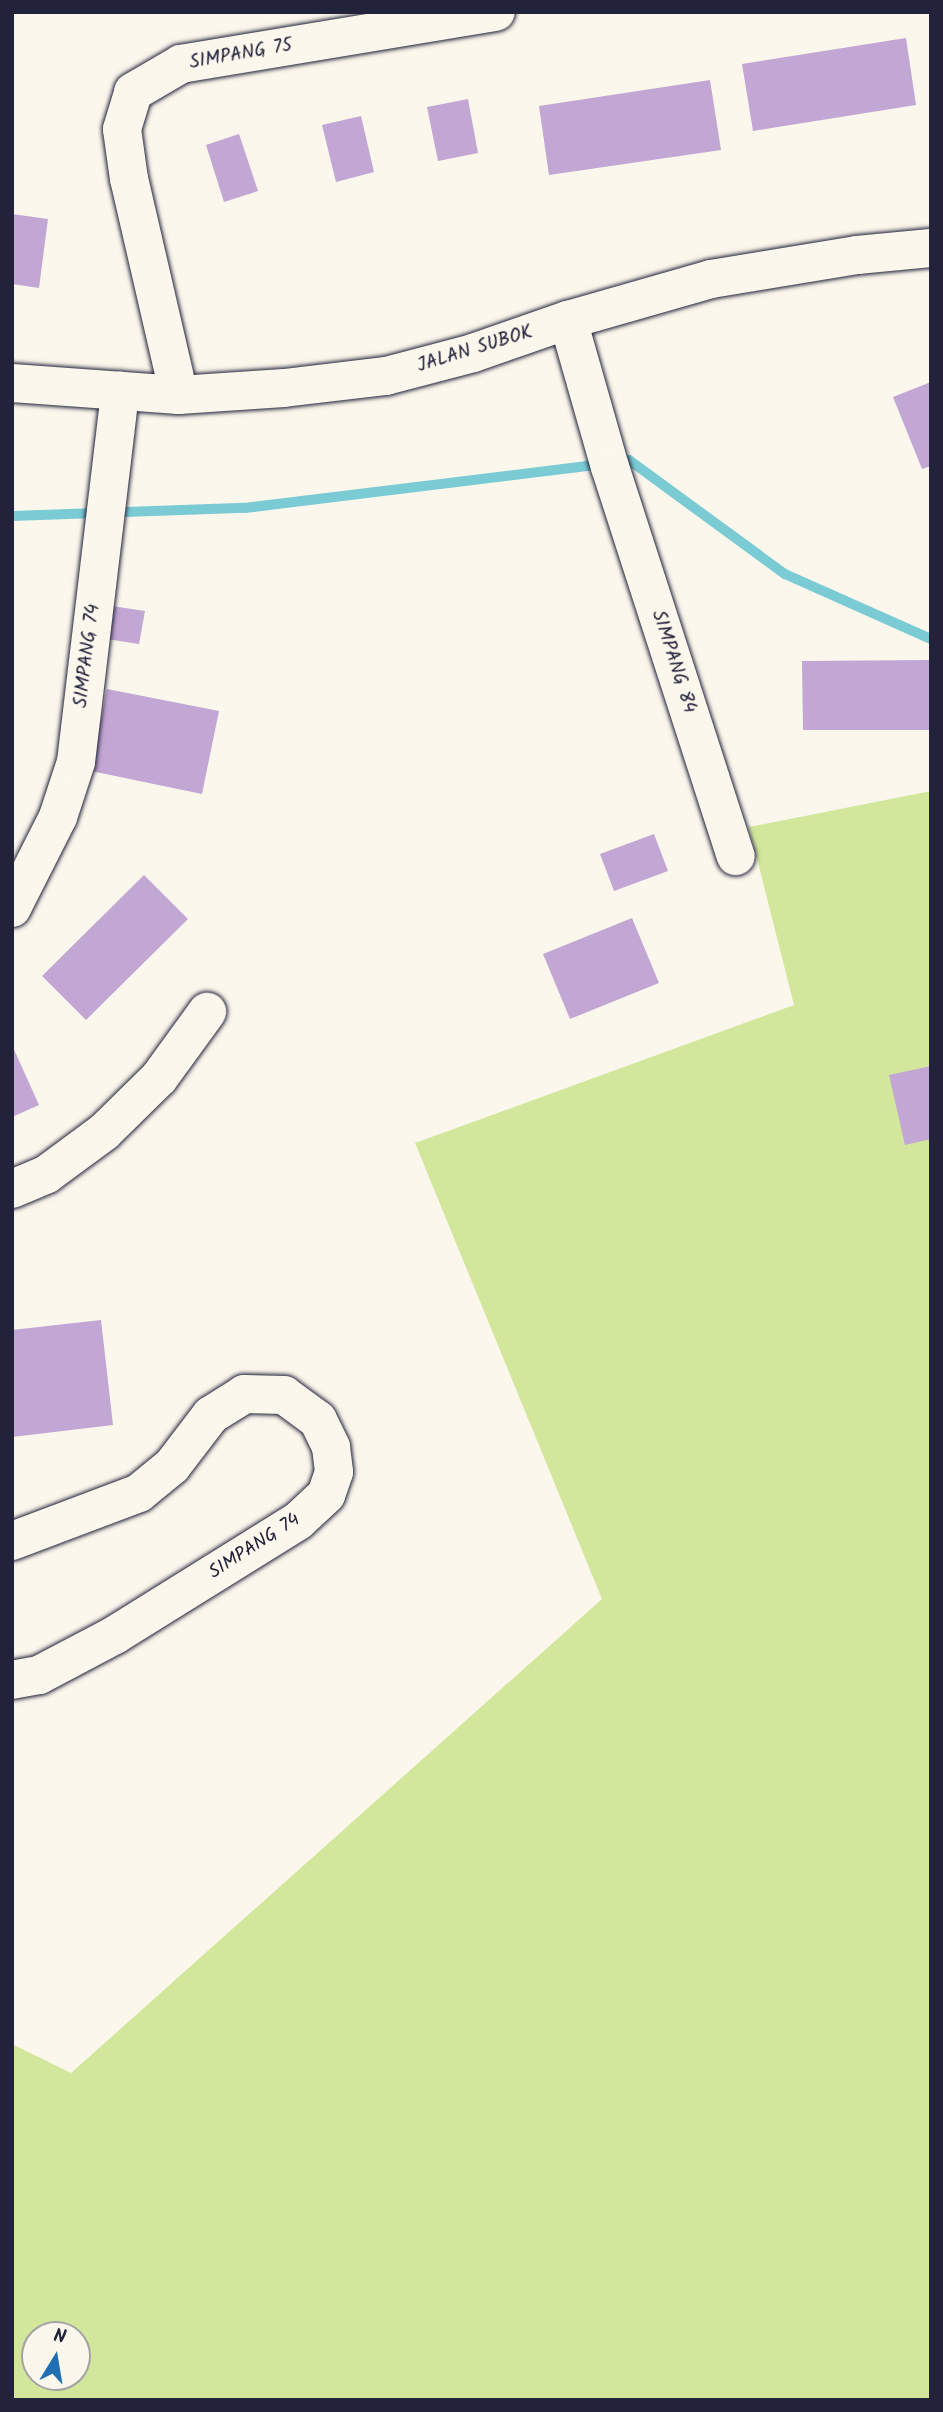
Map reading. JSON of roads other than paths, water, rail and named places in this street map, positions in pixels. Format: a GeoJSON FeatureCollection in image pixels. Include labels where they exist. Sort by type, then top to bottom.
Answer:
{"type":"FeatureCollection","features":[{"type":"Feature","properties":{"kind":"street","name":"SIMPANG 75"},"geometry":{"type":"LineString","coordinates":[[179,395],[129,179],[122,129],[133,92],[181,64],[496,12]]}},
{"type":"Feature","properties":{"kind":"street","name":"JALAN SUBOK"},"geometry":{"type":"LineString","coordinates":[[12,383],[179,395],[284,388],[386,376],[473,353],[568,320],[711,279],[857,255],[931,248]]}},
{"type":"Feature","properties":{"kind":"street","name":"SIMPANG 84"},"geometry":{"type":"LineString","coordinates":[[568,320],[610,467],[736,856]]}},
{"type":"Feature","properties":{"kind":"street","name":"SIMPANG 74"},"geometry":{"type":"LineString","coordinates":[[12,908],[58,817],[76,762],[120,391]]}},
{"type":"Feature","properties":{"kind":"street"},"geometry":{"type":"LineString","coordinates":[[12,1189],[47,1174],[104,1132],[159,1078],[207,1012]]}},
{"type":"Feature","properties":{"kind":"street","name":"SIMPANG 74"},"geometry":{"type":"LineString","coordinates":[[12,1541],[139,1493],[172,1466],[211,1415],[244,1394],[284,1395],[318,1420],[331,1447],[334,1472],[326,1495],[298,1521],[115,1634],[39,1675],[12,1679]]}},
{"type":"Feature","properties":{"kind":"waterway"},"geometry":{"type":"LineString","coordinates":[[617,462],[629,460],[785,574],[931,639]]}},
{"type":"Feature","properties":{"kind":"waterway"},"geometry":{"type":"LineString","coordinates":[[12,516],[245,508],[601,464]]}}]}
